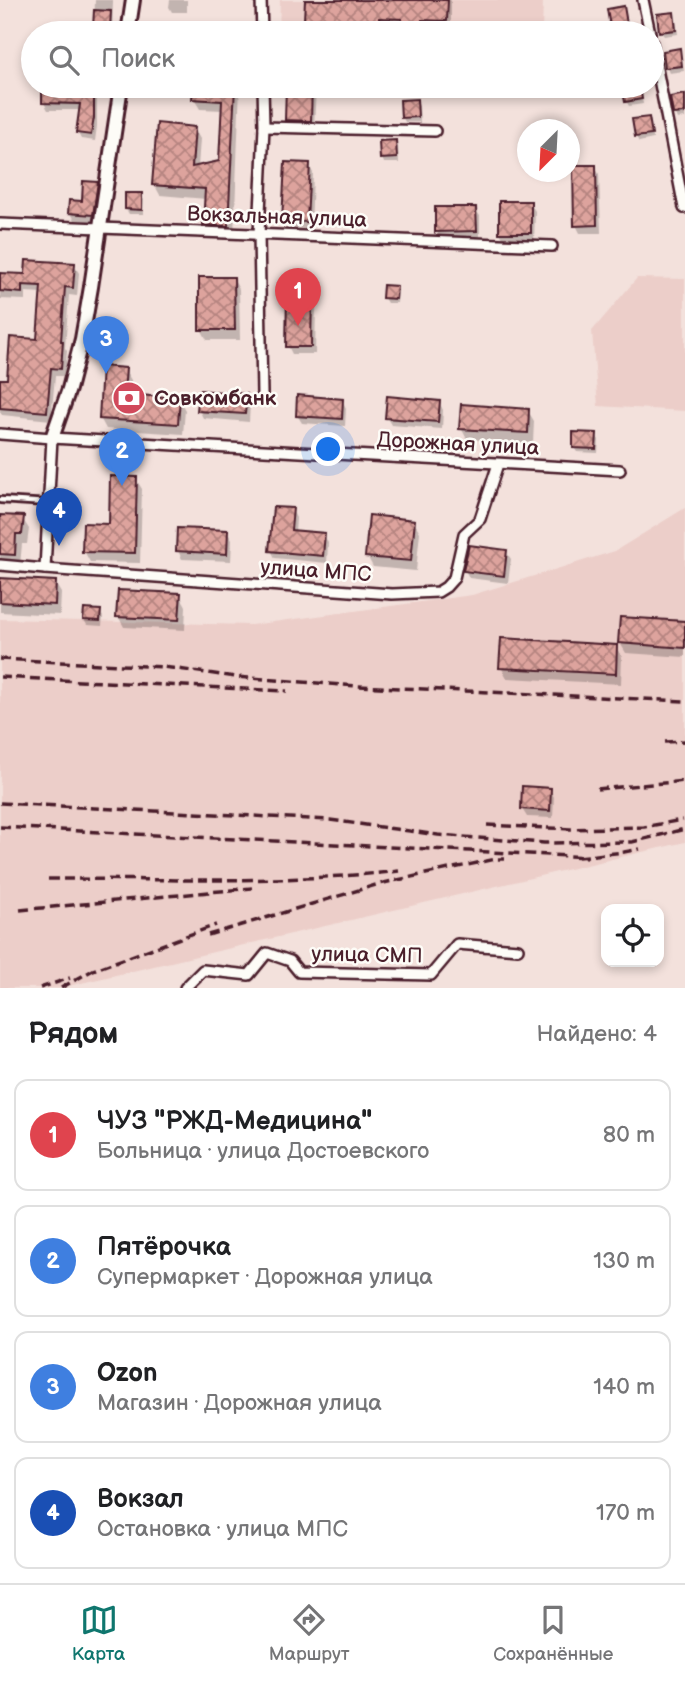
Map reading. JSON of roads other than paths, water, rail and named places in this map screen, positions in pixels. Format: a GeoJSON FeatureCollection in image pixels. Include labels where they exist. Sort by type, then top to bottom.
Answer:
{"type":"FeatureCollection","features":[{"type":"Feature","properties":{"kind":"main road"},"geometry":{"type":"LineString","coordinates":[[130,21],[133,0]]}},
{"type":"Feature","properties":{"kind":"main road"},"geometry":{"type":"LineString","coordinates":[[52,438],[82,339],[119,98]]}},
{"type":"Feature","properties":{"kind":"street"},"geometry":{"type":"LineString","coordinates":[[261,0],[262,21]]}},
{"type":"Feature","properties":{"kind":"street"},"geometry":{"type":"LineString","coordinates":[[643,0],[647,21]]}},
{"type":"Feature","properties":{"kind":"street"},"geometry":{"type":"LineString","coordinates":[[262,394],[259,234],[263,98]]}},
{"type":"Feature","properties":{"kind":"street"},"geometry":{"type":"LineString","coordinates":[[663,98],[684,208]]}},
{"type":"Feature","properties":{"kind":"street"},"geometry":{"type":"LineString","coordinates":[[264,127],[435,131]]}},
{"type":"Feature","properties":{"kind":"street","name":"Вокзальная улица"},"geometry":{"type":"LineString","coordinates":[[0,224],[552,246]]}},
{"type":"Feature","properties":{"kind":"street","name":"Дорожная улица"},"geometry":{"type":"LineString","coordinates":[[0,434],[620,470]]}},
{"type":"Feature","properties":{"kind":"street"},"geometry":{"type":"LineString","coordinates":[[45,569],[52,438]]}},
{"type":"Feature","properties":{"kind":"street","name":"улица МПС"},"geometry":{"type":"LineString","coordinates":[[0,565],[392,594],[438,592],[454,578],[464,534],[480,519],[498,464]]}},
{"type":"Feature","properties":{"kind":"street","name":"улица СМП"},"geometry":{"type":"LineString","coordinates":[[185,988],[203,970],[248,975],[267,953],[290,961],[299,972],[431,975],[457,944],[518,949]]}},
{"type":"Feature","properties":{"kind":"lane"},"geometry":{"type":"LineString","coordinates":[[0,500],[48,503]]}},
{"type":"Feature","properties":{"kind":"railway"},"geometry":{"type":"LineString","coordinates":[[0,659],[163,667],[236,677],[357,686],[685,701]]}},
{"type":"Feature","properties":{"kind":"railway"},"geometry":{"type":"LineString","coordinates":[[0,677],[287,691]]}},
{"type":"Feature","properties":{"kind":"railway"},"geometry":{"type":"LineString","coordinates":[[665,742],[685,741]]}},
{"type":"Feature","properties":{"kind":"railway"},"geometry":{"type":"LineString","coordinates":[[597,789],[685,781]]}},
{"type":"Feature","properties":{"kind":"railway"},"geometry":{"type":"LineString","coordinates":[[0,803],[330,820],[438,835],[544,843],[632,842],[685,829]]}},
{"type":"Feature","properties":{"kind":"railway"},"geometry":{"type":"LineString","coordinates":[[487,825],[570,829],[644,827],[682,820]]}},
{"type":"Feature","properties":{"kind":"railway"},"geometry":{"type":"LineString","coordinates":[[0,827],[587,857]]}},
{"type":"Feature","properties":{"kind":"railway"},"geometry":{"type":"LineString","coordinates":[[578,857],[640,849]]}},
{"type":"Feature","properties":{"kind":"railway"},"geometry":{"type":"LineString","coordinates":[[208,935],[379,884],[505,859]]}},
{"type":"Feature","properties":{"kind":"railway"},"geometry":{"type":"LineString","coordinates":[[48,879],[311,878],[399,871]]}},
{"type":"Feature","properties":{"kind":"railway"},"geometry":{"type":"LineString","coordinates":[[20,910],[252,888]]}},
{"type":"Feature","properties":{"kind":"railway"},"geometry":{"type":"LineString","coordinates":[[61,988],[93,970],[216,925]]}},
{"type":"Feature","properties":{"kind":"railway"},"geometry":{"type":"LineString","coordinates":[[40,988],[70,978]]}},
{"type":"Feature","properties":{"kind":"place","name":"ЧУЗ \"РЖД-Медицина\""},"geometry":{"type":"Point","coordinates":[298,326]}},
{"type":"Feature","properties":{"kind":"place","name":"Ozon"},"geometry":{"type":"Point","coordinates":[106,374]}},
{"type":"Feature","properties":{"kind":"place","name":"Совкомбанк"},"geometry":{"type":"Point","coordinates":[129,398]}},
{"type":"Feature","properties":{"kind":"place","name":"Пятёрочка"},"geometry":{"type":"Point","coordinates":[122,486]}},
{"type":"Feature","properties":{"kind":"place","name":"Вокзал"},"geometry":{"type":"Point","coordinates":[59,546]}}]}
